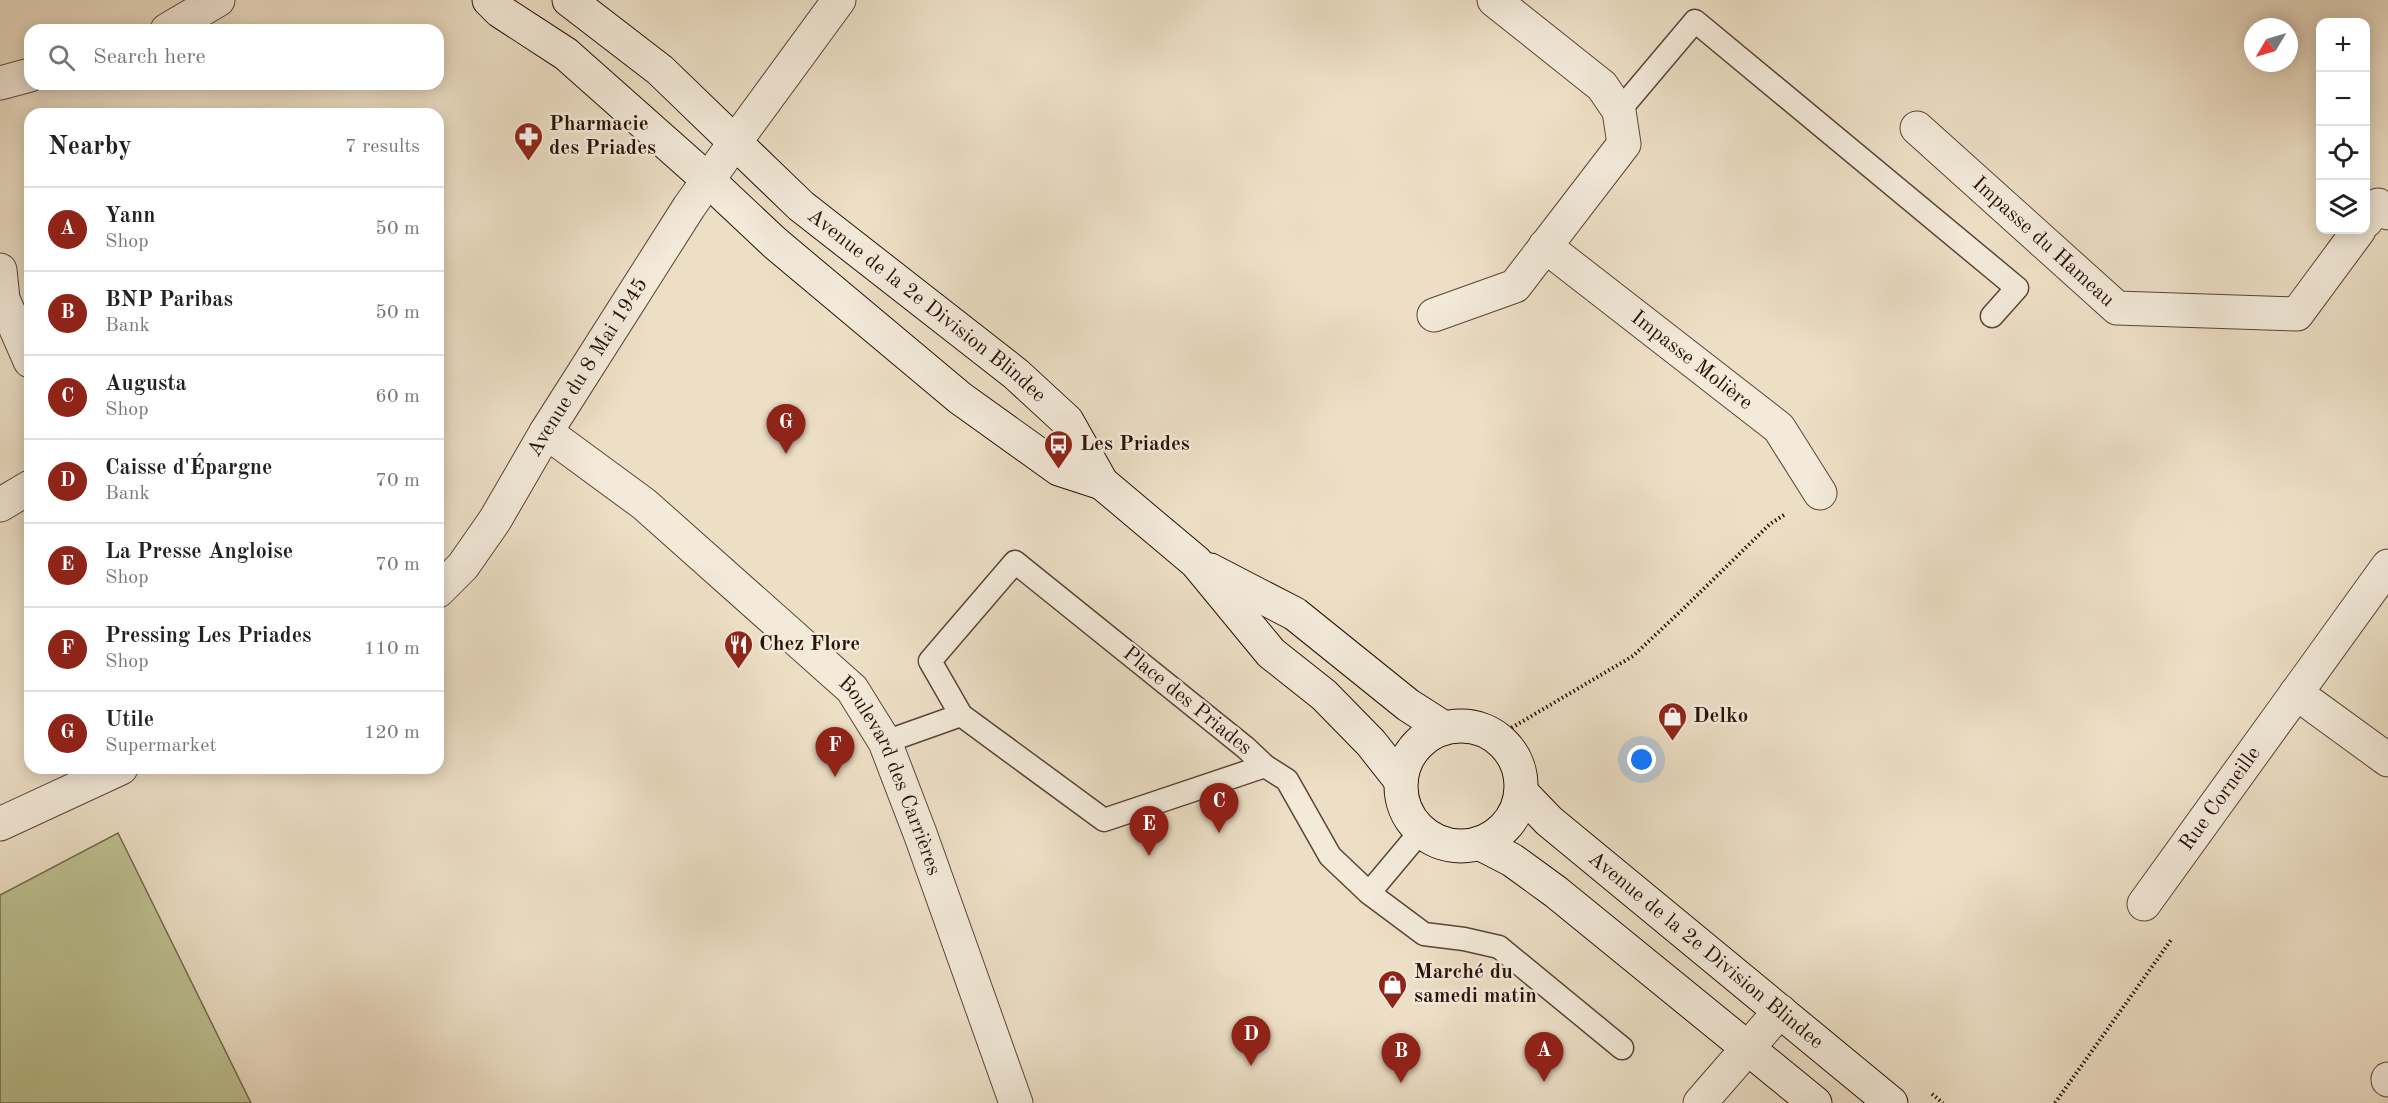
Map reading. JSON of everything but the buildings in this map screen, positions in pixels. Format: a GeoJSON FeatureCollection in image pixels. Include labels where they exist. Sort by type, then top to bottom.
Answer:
{"type":"FeatureCollection","features":[{"type":"Feature","properties":{"kind":"street"},"geometry":{"type":"LineString","coordinates":[[177,24],[218,0]]}},
{"type":"Feature","properties":{"kind":"street","name":"Avenue de la 2e Division Blindee"},"geometry":{"type":"LineString","coordinates":[[489,0],[500,11],[566,54],[775,243],[960,398],[1059,469],[1102,483]]}},
{"type":"Feature","properties":{"kind":"street","name":"Avenue de la 2e Division Blindee"},"geometry":{"type":"LineString","coordinates":[[569,0],[660,70],[801,206],[1016,374],[1067,422],[1102,483],[1196,562],[1271,653],[1324,695],[1371,743],[1401,781]]}},
{"type":"Feature","properties":{"kind":"street","name":"Avenue du 8 Mai 1945"},"geometry":{"type":"LineString","coordinates":[[444,585],[463,566],[495,520],[546,432],[708,180],[839,0]]}},
{"type":"Feature","properties":{"kind":"street"},"geometry":{"type":"LineString","coordinates":[[1434,315],[1515,286],[1624,144],[1619,111],[1602,86],[1494,0]]}},
{"type":"Feature","properties":{"kind":"street","name":"Impasse du Hameau"},"geometry":{"type":"LineString","coordinates":[[1917,128],[2117,308],[2297,314],[2356,234]]}},
{"type":"Feature","properties":{"kind":"street"},"geometry":{"type":"LineString","coordinates":[[2370,216],[2378,205],[2388,213]]}},
{"type":"Feature","properties":{"kind":"street","name":"Impasse Molière"},"geometry":{"type":"LineString","coordinates":[[1545,246],[1779,428],[1820,493]]}},
{"type":"Feature","properties":{"kind":"street"},"geometry":{"type":"LineString","coordinates":[[0,270],[3,299],[24,347]]}},
{"type":"Feature","properties":{"kind":"street","name":"Boulevard des Carrières"},"geometry":{"type":"LineString","coordinates":[[546,432],[644,504],[852,688],[885,742],[1016,1103]]}},
{"type":"Feature","properties":{"kind":"street"},"geometry":{"type":"LineString","coordinates":[[0,505],[24,491]]}},
{"type":"Feature","properties":{"kind":"street","name":"Avenue de la 2e Division Blindee"},"geometry":{"type":"LineString","coordinates":[[1196,562],[1295,614],[1408,705],[1443,728]]}},
{"type":"Feature","properties":{"kind":"street","name":"Rue Corneille"},"geometry":{"type":"LineString","coordinates":[[2144,904],[2388,566]]}},
{"type":"Feature","properties":{"kind":"street"},"geometry":{"type":"LineString","coordinates":[[2296,693],[2388,760]]}},
{"type":"Feature","properties":{"kind":"street"},"geometry":{"type":"LineString","coordinates":[[1471,726],[1496,736],[1511,752],[1521,772],[1522,794],[1515,815],[1500,833],[1481,844],[1460,847],[1439,843],[1421,831],[1404,809],[1401,781],[1407,758],[1422,739],[1443,728],[1471,726]]}},
{"type":"Feature","properties":{"kind":"street"},"geometry":{"type":"LineString","coordinates":[[0,824],[108,774]]}},
{"type":"Feature","properties":{"kind":"street","name":"Avenue de la 2e Division Blindee"},"geometry":{"type":"LineString","coordinates":[[1522,794],[1549,821],[1891,1103]]}},
{"type":"Feature","properties":{"kind":"street"},"geometry":{"type":"LineString","coordinates":[[1481,844],[1512,860],[1556,891],[1815,1103]]}},
{"type":"Feature","properties":{"kind":"street"},"geometry":{"type":"LineString","coordinates":[[1700,1103],[1780,1011]]}},
{"type":"Feature","properties":{"kind":"lane"},"geometry":{"type":"LineString","coordinates":[[1619,111],[1695,21],[2016,288],[1992,316]]}},
{"type":"Feature","properties":{"kind":"lane","name":"Place des Priades"},"geometry":{"type":"LineString","coordinates":[[1015,562],[1246,748],[1265,766],[1104,820],[961,715],[930,661],[1015,562]]}},
{"type":"Feature","properties":{"kind":"lane"},"geometry":{"type":"LineString","coordinates":[[885,742],[961,715]]}},
{"type":"Feature","properties":{"kind":"lane"},"geometry":{"type":"LineString","coordinates":[[1265,766],[1287,780],[1330,856],[1369,893],[1424,934],[1464,939],[1498,947],[1622,1048]]}},
{"type":"Feature","properties":{"kind":"lane"},"geometry":{"type":"LineString","coordinates":[[1369,893],[1421,831]]}},
{"type":"Feature","properties":{"kind":"path"},"geometry":{"type":"LineString","coordinates":[[1496,736],[1632,656],[1770,524],[1820,493]]}},
{"type":"Feature","properties":{"kind":"path"},"geometry":{"type":"LineString","coordinates":[[2055,1103],[2172,939]]}},
{"type":"Feature","properties":{"kind":"green space"},"geometry":{"type":"Polygon","coordinates":[[[118,833],[251,1103],[0,1103],[0,895],[118,833]]]}},
{"type":"Feature","properties":{"kind":"place","name":"Pharmacie des Priades"},"geometry":{"type":"Point","coordinates":[528,162]}},
{"type":"Feature","properties":{"kind":"place","name":"Utile"},"geometry":{"type":"Point","coordinates":[786,454]}},
{"type":"Feature","properties":{"kind":"place","name":"Les Priades"},"geometry":{"type":"Point","coordinates":[1059,470]}},
{"type":"Feature","properties":{"kind":"place","name":"Chez Flore"},"geometry":{"type":"Point","coordinates":[738,670]}},
{"type":"Feature","properties":{"kind":"place","name":"Delko"},"geometry":{"type":"Point","coordinates":[1672,742]}},
{"type":"Feature","properties":{"kind":"place","name":"Pressing Les Priades"},"geometry":{"type":"Point","coordinates":[835,777]}},
{"type":"Feature","properties":{"kind":"place","name":"Augusta"},"geometry":{"type":"Point","coordinates":[1219,833]}},
{"type":"Feature","properties":{"kind":"place","name":"La Presse Angloise"},"geometry":{"type":"Point","coordinates":[1149,856]}},
{"type":"Feature","properties":{"kind":"place","name":"Marché du samedi matin"},"geometry":{"type":"Point","coordinates":[1393,1010]}},
{"type":"Feature","properties":{"kind":"place","name":"Caisse d'Épargne"},"geometry":{"type":"Point","coordinates":[1251,1066]}},
{"type":"Feature","properties":{"kind":"place","name":"Yann"},"geometry":{"type":"Point","coordinates":[1544,1082]}},
{"type":"Feature","properties":{"kind":"place","name":"BNP Paribas"},"geometry":{"type":"Point","coordinates":[1401,1083]}}]}
